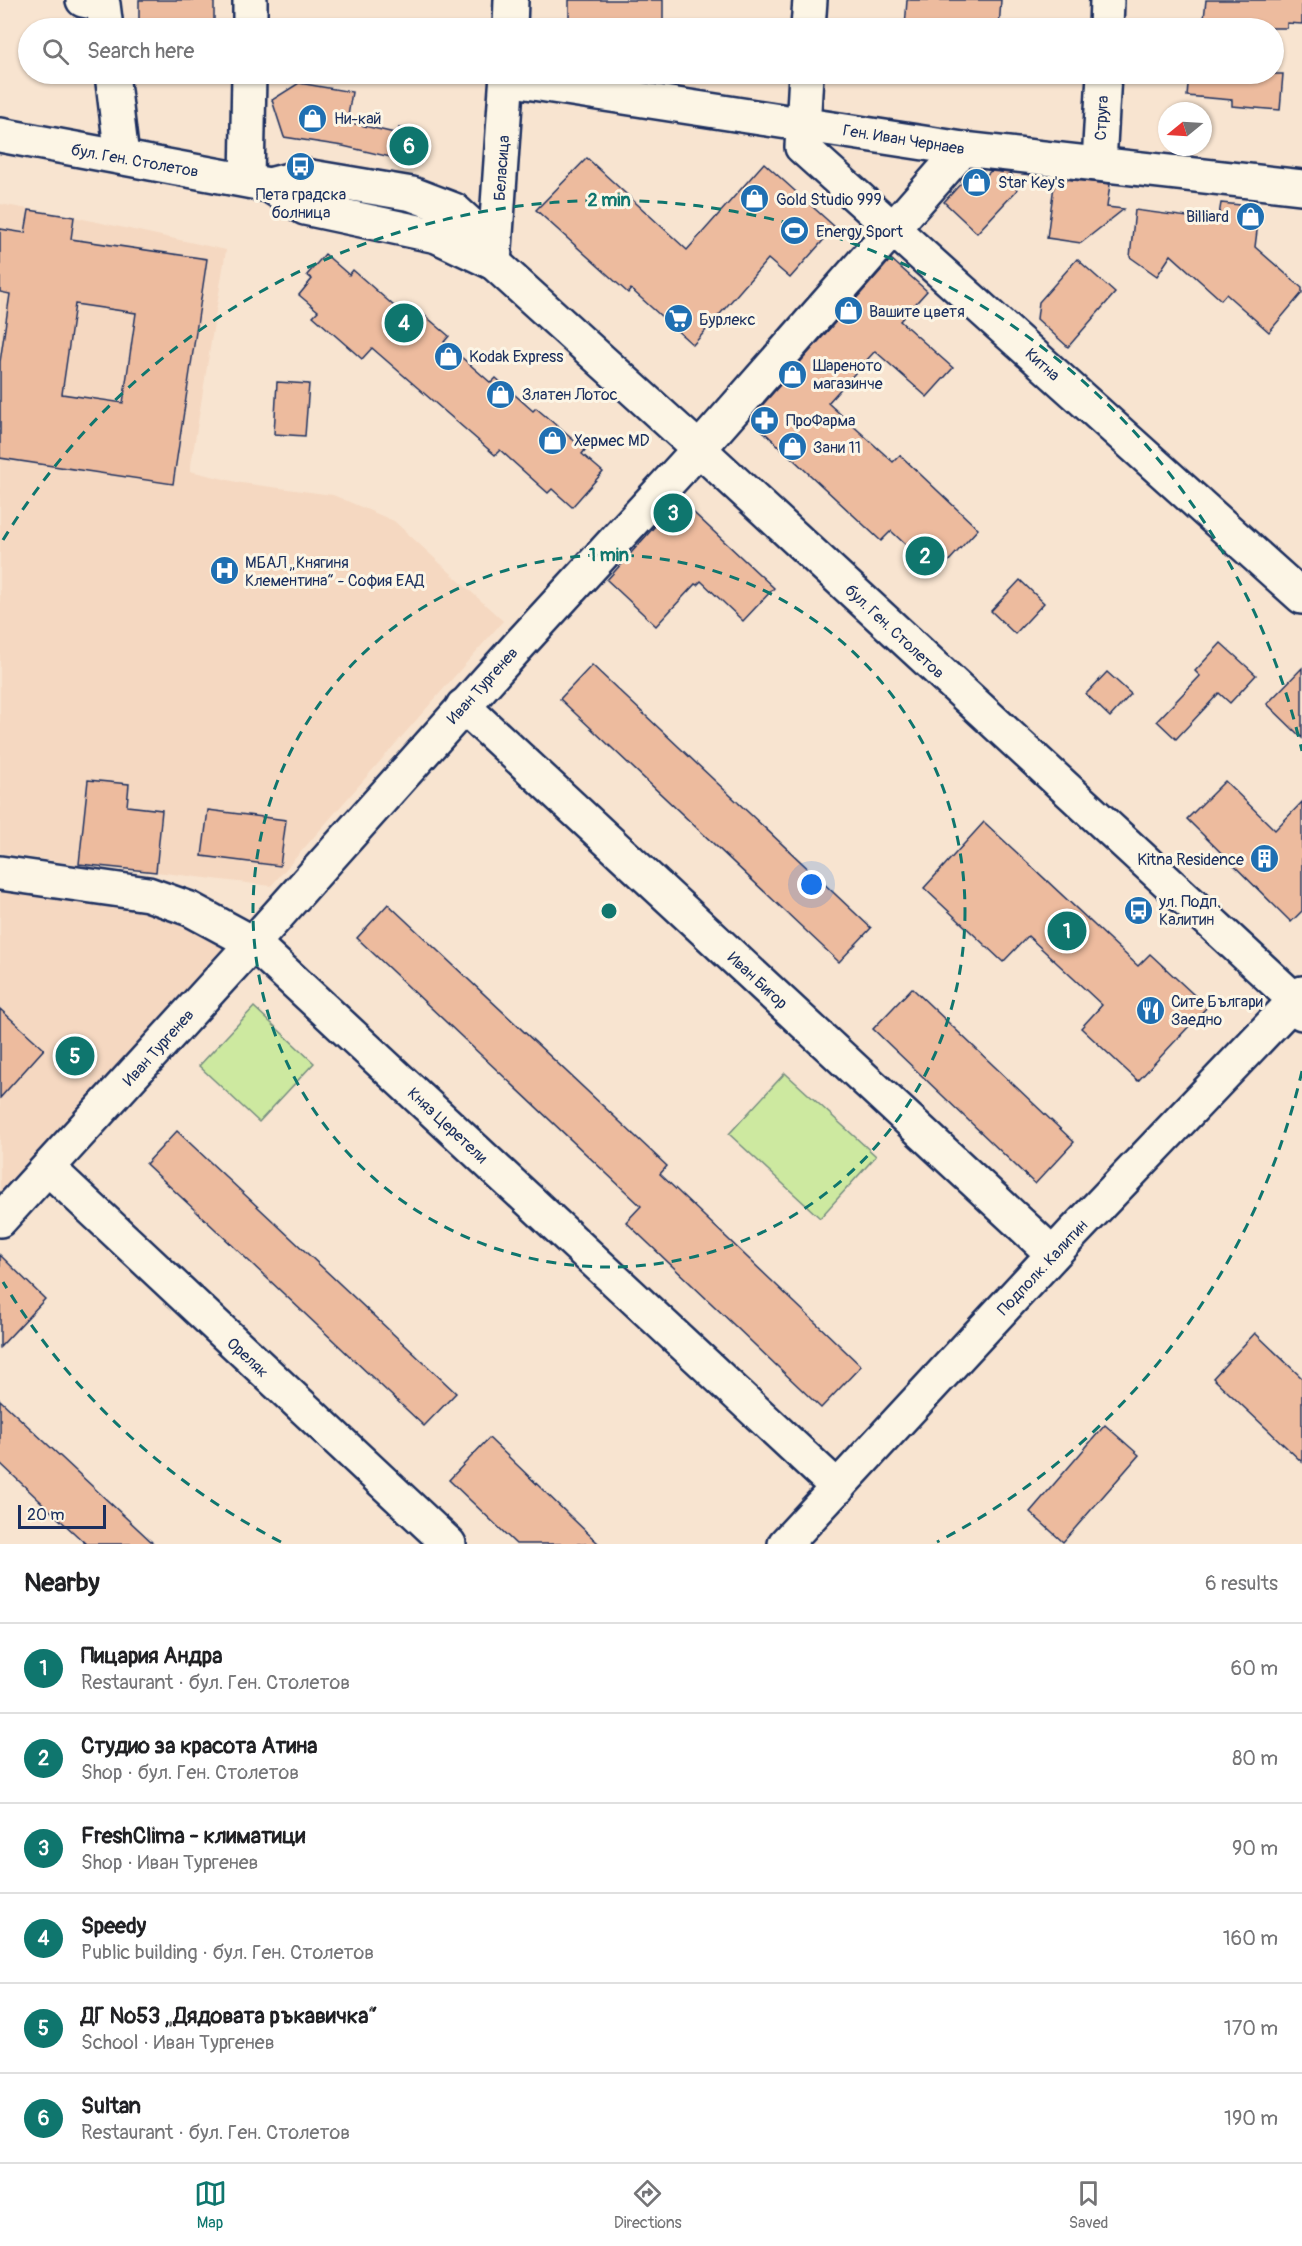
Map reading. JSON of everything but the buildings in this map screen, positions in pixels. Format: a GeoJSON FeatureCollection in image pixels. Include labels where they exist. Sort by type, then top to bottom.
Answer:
{"type":"FeatureCollection","features":[{"type":"Feature","properties":{"kind":"street"},"geometry":{"type":"LineString","coordinates":[[83,0],[103,4],[105,18]]}},
{"type":"Feature","properties":{"kind":"street"},"geometry":{"type":"LineString","coordinates":[[250,0],[250,18]]}},
{"type":"Feature","properties":{"kind":"street"},"geometry":{"type":"LineString","coordinates":[[510,18],[511,0]]}},
{"type":"Feature","properties":{"kind":"street"},"geometry":{"type":"LineString","coordinates":[[809,18],[810,0]]}},
{"type":"Feature","properties":{"kind":"street"},"geometry":{"type":"LineString","coordinates":[[1106,18],[1107,0]]}},
{"type":"Feature","properties":{"kind":"street"},"geometry":{"type":"LineString","coordinates":[[113,84],[122,158]]}},
{"type":"Feature","properties":{"kind":"street"},"geometry":{"type":"LineString","coordinates":[[250,84],[258,183]]}},
{"type":"Feature","properties":{"kind":"street","name":"Беласица"},"geometry":{"type":"LineString","coordinates":[[494,263],[506,84]]}},
{"type":"Feature","properties":{"kind":"street","name":"Ген. Иван Чернаев"},"geometry":{"type":"LineString","coordinates":[[556,84],[963,149],[1099,163],[1295,192]]}},
{"type":"Feature","properties":{"kind":"street","name":"Китна"},"geometry":{"type":"LineString","coordinates":[[805,84],[802,147],[1302,597]]}},
{"type":"Feature","properties":{"kind":"street","name":"Струга"},"geometry":{"type":"LineString","coordinates":[[1099,163],[1103,84]]}},
{"type":"Feature","properties":{"kind":"street","name":"бул. Ген. Столетов"},"geometry":{"type":"LineString","coordinates":[[0,135],[258,183],[305,176],[412,195],[454,210],[477,231],[494,263],[699,448],[1300,1002]]}},
{"type":"Feature","properties":{"kind":"street","name":"Иван Тургенев"},"geometry":{"type":"LineString","coordinates":[[0,1220],[699,448],[963,149]]}},
{"type":"Feature","properties":{"kind":"street","name":"Иван Бигор"},"geometry":{"type":"LineString","coordinates":[[463,706],[1053,1254]]}},
{"type":"Feature","properties":{"kind":"street","name":"Княз Церетели"},"geometry":{"type":"LineString","coordinates":[[0,873],[148,894],[190,909],[253,943],[838,1488]]}},
{"type":"Feature","properties":{"kind":"street","name":"Подполк. Калитин"},"geometry":{"type":"LineString","coordinates":[[785,1544],[1053,1254],[1300,1002]]}},
{"type":"Feature","properties":{"kind":"street","name":"Ореляк"},"geometry":{"type":"LineString","coordinates":[[48,1168],[449,1544]]}},
{"type":"Feature","properties":{"kind":"shaded area","name":"МБАЛ „Княгиня Клементина“ - София ЕАД"},"geometry":{"type":"Polygon","coordinates":[[[0,204],[74,217],[226,250],[190,471],[241,483],[333,495],[394,521],[503,621],[271,886],[156,872],[162,810],[127,806],[129,784],[88,780],[83,865],[0,853],[0,204]]]}},
{"type":"Feature","properties":{"kind":"shaded area"},"geometry":{"type":"Polygon","coordinates":[[[0,873],[106,886],[253,943],[0,1220],[0,873]]]}},
{"type":"Feature","properties":{"kind":"green space"},"geometry":{"type":"Polygon","coordinates":[[[254,1007],[314,1063],[259,1122],[199,1066],[254,1007]]]}},
{"type":"Feature","properties":{"kind":"green space"},"geometry":{"type":"Polygon","coordinates":[[[785,1073],[876,1156],[820,1218],[729,1134],[785,1073]]]}},
{"type":"Feature","properties":{"kind":"place","name":"Ни-кай"},"geometry":{"type":"Point","coordinates":[313,118]}},
{"type":"Feature","properties":{"kind":"place","name":"Sultan"},"geometry":{"type":"Point","coordinates":[409,146]}},
{"type":"Feature","properties":{"kind":"place","name":"Пета градска болница"},"geometry":{"type":"Point","coordinates":[301,166]}},
{"type":"Feature","properties":{"kind":"place","name":"Star Key's"},"geometry":{"type":"Point","coordinates":[977,182]}},
{"type":"Feature","properties":{"kind":"place","name":"Gold Studio 999"},"geometry":{"type":"Point","coordinates":[755,199]}},
{"type":"Feature","properties":{"kind":"place","name":"Billiard"},"geometry":{"type":"Point","coordinates":[1250,216]}},
{"type":"Feature","properties":{"kind":"place","name":"Energy Sport"},"geometry":{"type":"Point","coordinates":[795,231]}},
{"type":"Feature","properties":{"kind":"place","name":"Вашите цветя"},"geometry":{"type":"Point","coordinates":[848,311]}},
{"type":"Feature","properties":{"kind":"place","name":"Бурлекс"},"geometry":{"type":"Point","coordinates":[678,319]}},
{"type":"Feature","properties":{"kind":"place","name":"Speedy"},"geometry":{"type":"Point","coordinates":[404,323]}},
{"type":"Feature","properties":{"kind":"place","name":"Kodak Express"},"geometry":{"type":"Point","coordinates":[448,356]}},
{"type":"Feature","properties":{"kind":"place","name":"Шареното магазинче"},"geometry":{"type":"Point","coordinates":[792,374]}},
{"type":"Feature","properties":{"kind":"place","name":"Златен Лотос"},"geometry":{"type":"Point","coordinates":[501,394]}},
{"type":"Feature","properties":{"kind":"place","name":"ПроФарма"},"geometry":{"type":"Point","coordinates":[765,420]}},
{"type":"Feature","properties":{"kind":"place","name":"Хермес MD"},"geometry":{"type":"Point","coordinates":[553,440]}},
{"type":"Feature","properties":{"kind":"place","name":"Зани 11"},"geometry":{"type":"Point","coordinates":[792,447]}},
{"type":"Feature","properties":{"kind":"place","name":"FreshClima - климатици"},"geometry":{"type":"Point","coordinates":[673,513]}},
{"type":"Feature","properties":{"kind":"place","name":"Студио за красота Атина"},"geometry":{"type":"Point","coordinates":[925,556]}},
{"type":"Feature","properties":{"kind":"place","name":"МБАЛ „Княгиня Клементина“ - София ЕАД"},"geometry":{"type":"Point","coordinates":[224,571]}},
{"type":"Feature","properties":{"kind":"place","name":"Kitna Residence"},"geometry":{"type":"Point","coordinates":[1265,859]}},
{"type":"Feature","properties":{"kind":"place","name":"ул. Подп. Калитин"},"geometry":{"type":"Point","coordinates":[1138,910]}},
{"type":"Feature","properties":{"kind":"place","name":"Пицария Андра"},"geometry":{"type":"Point","coordinates":[1067,931]}},
{"type":"Feature","properties":{"kind":"place","name":"Сите Българи Заедно"},"geometry":{"type":"Point","coordinates":[1150,1010]}},
{"type":"Feature","properties":{"kind":"place","name":"ДГ №53 „Дядовата ръкавичка“"},"geometry":{"type":"Point","coordinates":[75,1056]}}]}
